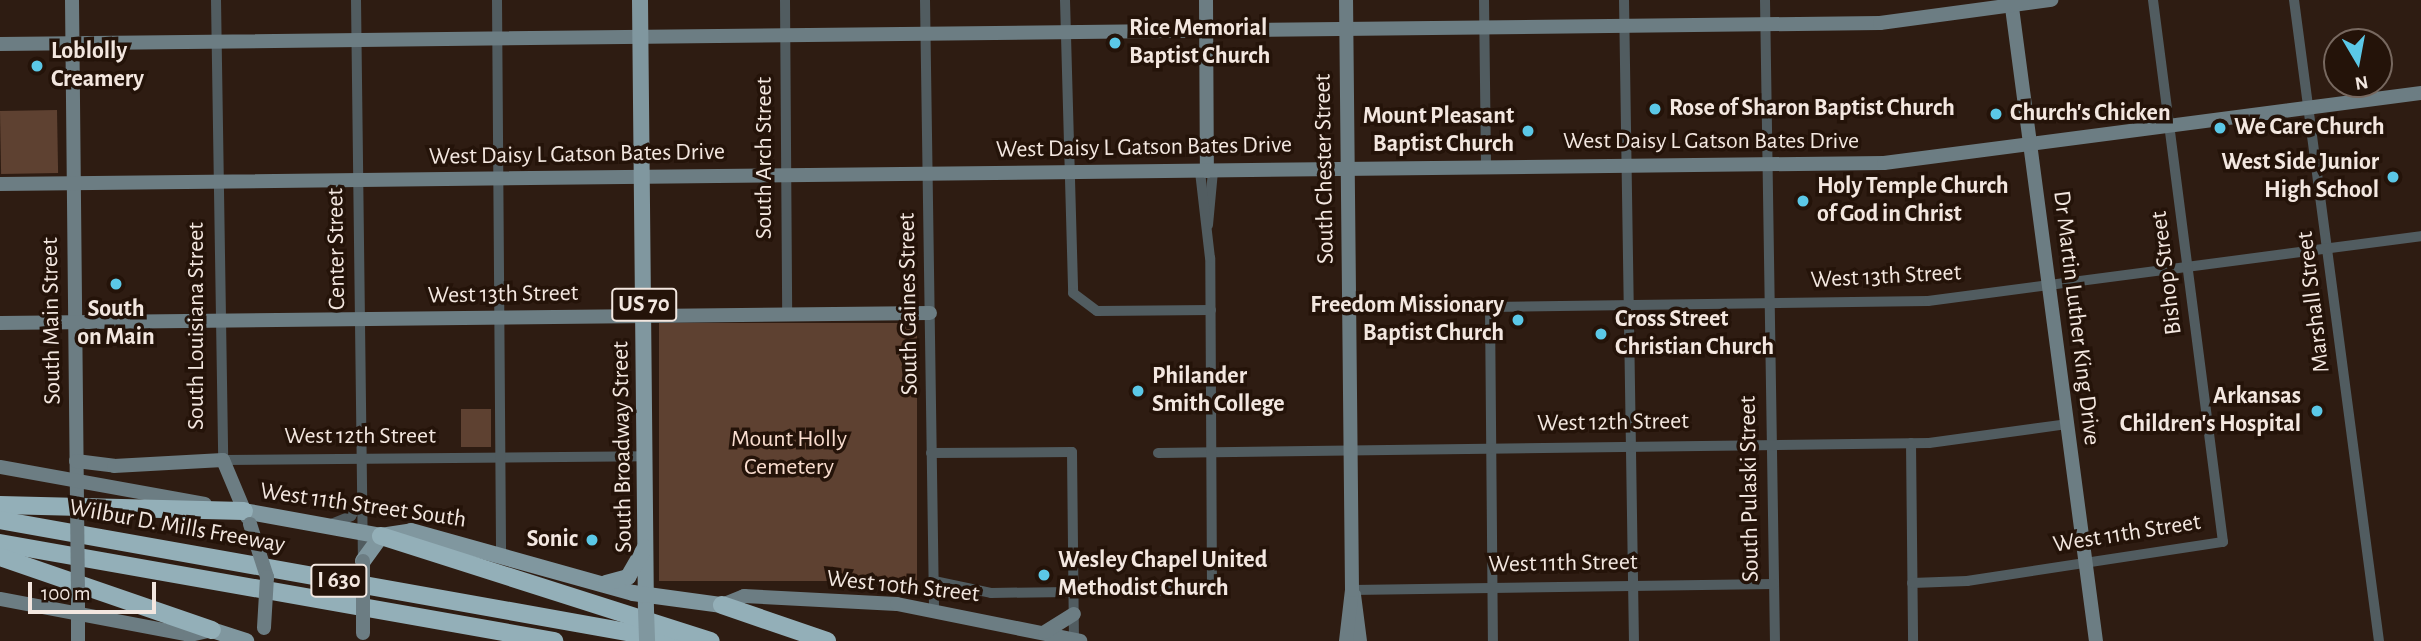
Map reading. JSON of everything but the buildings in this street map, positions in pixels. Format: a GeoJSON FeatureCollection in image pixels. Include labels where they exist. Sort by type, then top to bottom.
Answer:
{"type":"FeatureCollection","features":[{"type":"Feature","properties":{"kind":"highway"},"geometry":{"type":"LineString","coordinates":[[0,505],[247,518]]}},
{"type":"Feature","properties":{"kind":"highway","name":"Wilbur D. Mills Freeway"},"geometry":{"type":"LineString","coordinates":[[0,520],[677,641]]}},
{"type":"Feature","properties":{"kind":"highway"},"geometry":{"type":"LineString","coordinates":[[381,536],[711,641]]}},
{"type":"Feature","properties":{"kind":"highway","name":"Wilbur D. Mills Freeway"},"geometry":{"type":"LineString","coordinates":[[0,544],[554,641]]}},
{"type":"Feature","properties":{"kind":"highway"},"geometry":{"type":"LineString","coordinates":[[0,557],[212,630]]}},
{"type":"Feature","properties":{"kind":"highway"},"geometry":{"type":"LineString","coordinates":[[722,605],[827,641]]}},
{"type":"Feature","properties":{"kind":"main road","name":"South Broadway Street"},"geometry":{"type":"LineString","coordinates":[[640,0],[647,641]]}},
{"type":"Feature","properties":{"kind":"main road","name":"West 11th Street South"},"geometry":{"type":"LineString","coordinates":[[247,518],[328,525],[381,536],[411,531],[501,551],[600,583],[646,603],[722,605]]}},
{"type":"Feature","properties":{"kind":"main road"},"geometry":{"type":"LineString","coordinates":[[363,561],[381,536]]}},
{"type":"Feature","properties":{"kind":"main road"},"geometry":{"type":"LineString","coordinates":[[600,583],[628,578],[646,546]]}},
{"type":"Feature","properties":{"kind":"main road"},"geometry":{"type":"LineString","coordinates":[[212,630],[246,641]]}},
{"type":"Feature","properties":{"kind":"street","name":"South Main Street"},"geometry":{"type":"LineString","coordinates":[[72,0],[78,639]]}},
{"type":"Feature","properties":{"kind":"street","name":"South Louisiana Street"},"geometry":{"type":"LineString","coordinates":[[216,0],[223,460],[267,577],[262,634]]}},
{"type":"Feature","properties":{"kind":"street","name":"Center Street"},"geometry":{"type":"LineString","coordinates":[[356,0],[362,498],[359,530],[363,561],[363,637]]}},
{"type":"Feature","properties":{"kind":"street"},"geometry":{"type":"LineString","coordinates":[[497,0],[501,551]]}},
{"type":"Feature","properties":{"kind":"street","name":"South Arch Street"},"geometry":{"type":"LineString","coordinates":[[785,0],[787,315]]}},
{"type":"Feature","properties":{"kind":"street","name":"South Gaines Street"},"geometry":{"type":"LineString","coordinates":[[925,0],[934,608]]}},
{"type":"Feature","properties":{"kind":"street"},"geometry":{"type":"LineString","coordinates":[[1065,0],[1070,279],[1077,299],[1097,311],[1211,310]]}},
{"type":"Feature","properties":{"kind":"street"},"geometry":{"type":"LineString","coordinates":[[934,581],[976,593],[1212,590],[1206,0]]}},
{"type":"Feature","properties":{"kind":"street","name":"South Chester Street"},"geometry":{"type":"LineString","coordinates":[[1346,0],[1352,590],[1346,641]]}},
{"type":"Feature","properties":{"kind":"street"},"geometry":{"type":"LineString","coordinates":[[1484,0],[1486,166]]}},
{"type":"Feature","properties":{"kind":"street"},"geometry":{"type":"LineString","coordinates":[[1624,0],[1634,641]]}},
{"type":"Feature","properties":{"kind":"street","name":"South Pulaski Street"},"geometry":{"type":"LineString","coordinates":[[1765,0],[1774,641]]}},
{"type":"Feature","properties":{"kind":"street"},"geometry":{"type":"LineString","coordinates":[[0,44],[1880,23],[2012,2],[2051,0]]}},
{"type":"Feature","properties":{"kind":"street","name":"Bishop Street"},"geometry":{"type":"LineString","coordinates":[[2153,0],[2223,542]]}},
{"type":"Feature","properties":{"kind":"street","name":"Marshall Street"},"geometry":{"type":"LineString","coordinates":[[2294,0],[2379,641]]}},
{"type":"Feature","properties":{"kind":"street","name":"Dr Martin Luther King Drive"},"geometry":{"type":"LineString","coordinates":[[2012,2],[2096,641]]}},
{"type":"Feature","properties":{"kind":"street","name":"West Daisy L Gatson Bates Drive"},"geometry":{"type":"LineString","coordinates":[[0,184],[1900,163],[2421,93]]}},
{"type":"Feature","properties":{"kind":"street","name":"West 13th Street"},"geometry":{"type":"LineString","coordinates":[[1350,309],[1916,302],[2421,236]]}},
{"type":"Feature","properties":{"kind":"street"},"geometry":{"type":"LineString","coordinates":[[1490,307],[1493,641]]}},
{"type":"Feature","properties":{"kind":"street","name":"West 13th Street"},"geometry":{"type":"LineString","coordinates":[[0,323],[930,313]]}},
{"type":"Feature","properties":{"kind":"street","name":"West 12th Street"},"geometry":{"type":"LineString","coordinates":[[1158,453],[1631,444],[1911,443],[2067,424]]}},
{"type":"Feature","properties":{"kind":"street"},"geometry":{"type":"LineString","coordinates":[[1911,443],[1913,641]]}},
{"type":"Feature","properties":{"kind":"street"},"geometry":{"type":"LineString","coordinates":[[931,453],[1072,452],[1076,641]]}},
{"type":"Feature","properties":{"kind":"street","name":"West 12th Street"},"geometry":{"type":"LineString","coordinates":[[76,461],[151,466],[223,460],[646,456]]}},
{"type":"Feature","properties":{"kind":"street","name":"West 11th Street South"},"geometry":{"type":"LineString","coordinates":[[0,467],[77,480],[247,518]]}},
{"type":"Feature","properties":{"kind":"street"},"geometry":{"type":"LineString","coordinates":[[328,525],[351,516],[362,498]]}},
{"type":"Feature","properties":{"kind":"street","name":"West 11th Street"},"geometry":{"type":"LineString","coordinates":[[1912,583],[2086,564],[2223,542]]}},
{"type":"Feature","properties":{"kind":"street","name":"West 11th Street"},"geometry":{"type":"LineString","coordinates":[[1352,590],[1774,584]]}},
{"type":"Feature","properties":{"kind":"street","name":"South Chester Street"},"geometry":{"type":"LineString","coordinates":[[1352,590],[1360,641]]}},
{"type":"Feature","properties":{"kind":"street","name":"West 10th Street"},"geometry":{"type":"LineString","coordinates":[[722,605],[744,596],[934,608],[1076,641]]}},
{"type":"Feature","properties":{"kind":"street"},"geometry":{"type":"LineString","coordinates":[[0,599],[78,616],[190,635],[212,630]]}},
{"type":"Feature","properties":{"kind":"street"},"geometry":{"type":"LineString","coordinates":[[0,606],[19,604]]}},
{"type":"Feature","properties":{"kind":"street"},"geometry":{"type":"LineString","coordinates":[[1045,632],[1074,614]]}},
{"type":"Feature","properties":{"kind":"street"},"geometry":{"type":"LineString","coordinates":[[78,639],[107,619]]}},
{"type":"Feature","properties":{"kind":"green space"},"geometry":{"type":"Polygon","coordinates":[[[57,110],[58,173],[1,174],[0,111],[57,110]]]}},
{"type":"Feature","properties":{"kind":"green space","name":"Mount Holly Cemetery"},"geometry":{"type":"Polygon","coordinates":[[[659,323],[917,323],[917,581],[659,581],[659,323]]]}},
{"type":"Feature","properties":{"kind":"green space"},"geometry":{"type":"Polygon","coordinates":[[[461,409],[491,409],[491,447],[461,447],[461,409]]]}},
{"type":"Feature","properties":{"kind":"place","name":"Rice Memorial Baptist Church"},"geometry":{"type":"Point","coordinates":[1115,43]}},
{"type":"Feature","properties":{"kind":"place","name":"Loblolly Creamery"},"geometry":{"type":"Point","coordinates":[37,66]}},
{"type":"Feature","properties":{"kind":"place","name":"Rose of Sharon Baptist Church"},"geometry":{"type":"Point","coordinates":[1655,109]}},
{"type":"Feature","properties":{"kind":"place","name":"Church's Chicken"},"geometry":{"type":"Point","coordinates":[1996,114]}},
{"type":"Feature","properties":{"kind":"place","name":"We Care Church"},"geometry":{"type":"Point","coordinates":[2220,128]}},
{"type":"Feature","properties":{"kind":"place","name":"Mount Pleasant Baptist Church"},"geometry":{"type":"Point","coordinates":[1528,131]}},
{"type":"Feature","properties":{"kind":"place","name":"West Side Junior High School"},"geometry":{"type":"Point","coordinates":[2393,177]}},
{"type":"Feature","properties":{"kind":"place","name":"Holy Temple Church of God in Christ"},"geometry":{"type":"Point","coordinates":[1803,201]}},
{"type":"Feature","properties":{"kind":"place","name":"South on Main"},"geometry":{"type":"Point","coordinates":[116,284]}},
{"type":"Feature","properties":{"kind":"place","name":"Freedom Missionary Baptist Church"},"geometry":{"type":"Point","coordinates":[1518,320]}},
{"type":"Feature","properties":{"kind":"place","name":"Cross Street Christian Church"},"geometry":{"type":"Point","coordinates":[1601,334]}},
{"type":"Feature","properties":{"kind":"place","name":"Philander Smith College"},"geometry":{"type":"Point","coordinates":[1138,391]}},
{"type":"Feature","properties":{"kind":"place","name":"Arkansas Children's Hospital"},"geometry":{"type":"Point","coordinates":[2317,411]}},
{"type":"Feature","properties":{"kind":"place","name":"Sonic"},"geometry":{"type":"Point","coordinates":[592,540]}},
{"type":"Feature","properties":{"kind":"place","name":"Wesley Chapel United Methodist Church"},"geometry":{"type":"Point","coordinates":[1044,575]}}]}
